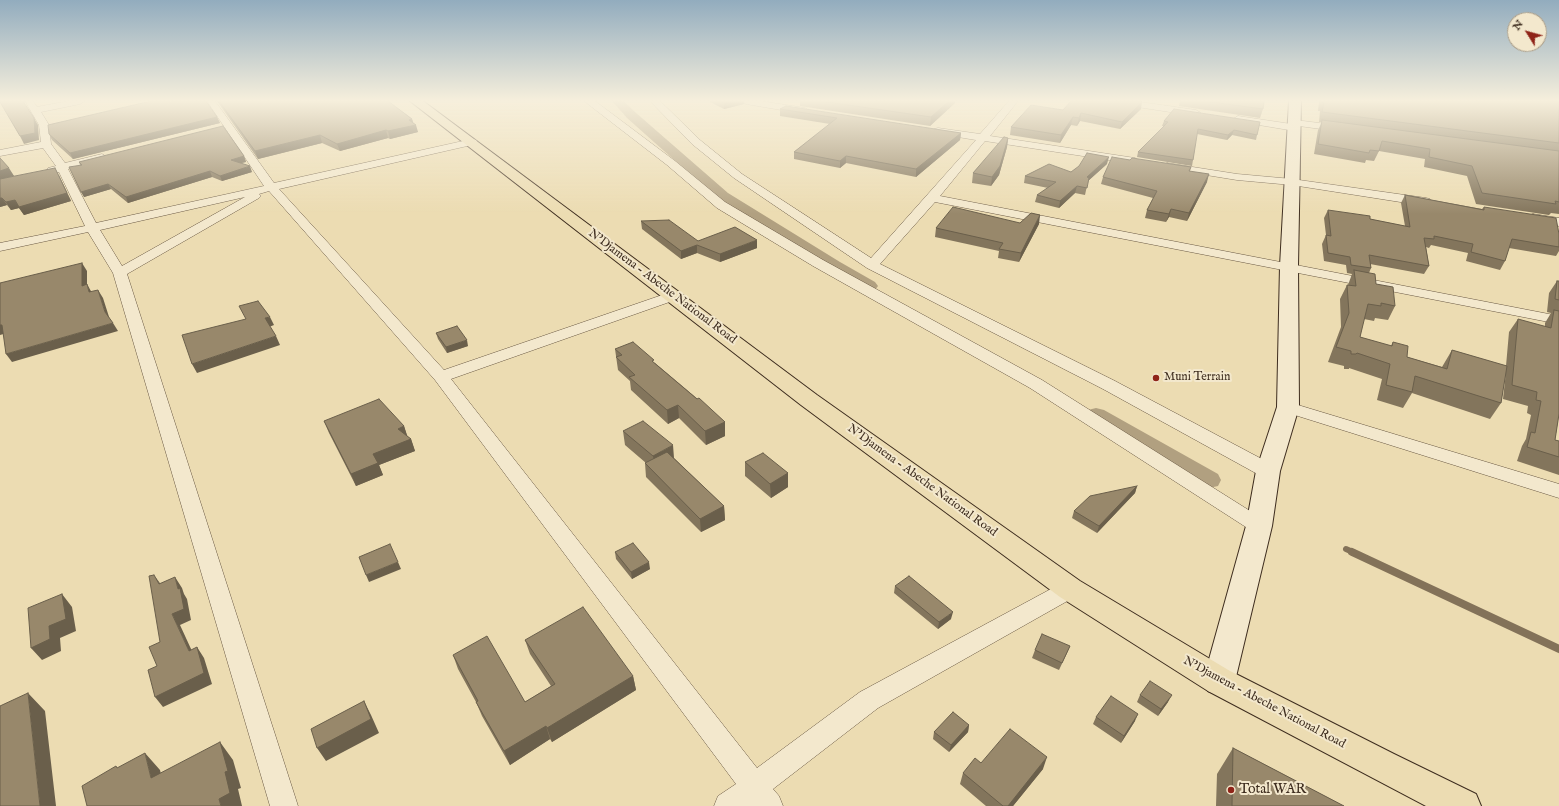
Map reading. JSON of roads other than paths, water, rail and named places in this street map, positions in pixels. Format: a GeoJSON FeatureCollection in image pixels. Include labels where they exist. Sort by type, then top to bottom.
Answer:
{"type":"FeatureCollection","features":[{"type":"Feature","properties":{"kind":"highway","name":"N'Djamena - Abeche National Road"},"geometry":{"type":"LineString","coordinates":[[467,139],[810,400],[1070,588],[1219,681],[1382,766],[1463,806]]}},
{"type":"Feature","properties":{"kind":"main road"},"geometry":{"type":"LineString","coordinates":[[1219,681],[1259,526],[1268,471],[1288,407],[1288,266],[1294,139]]}},
{"type":"Feature","properties":{"kind":"street"},"geometry":{"type":"LineString","coordinates":[[45,139],[46,144],[62,167],[92,228],[120,273],[284,806]]}},
{"type":"Feature","properties":{"kind":"street"},"geometry":{"type":"LineString","coordinates":[[233,139],[271,187],[441,377],[762,796]]}},
{"type":"Feature","properties":{"kind":"street"},"geometry":{"type":"LineString","coordinates":[[638,139],[721,204],[818,264],[1036,384],[1259,526]]}},
{"type":"Feature","properties":{"kind":"street"},"geometry":{"type":"LineString","coordinates":[[693,139],[738,176],[872,265],[1102,381],[1268,471]]}},
{"type":"Feature","properties":{"kind":"street"},"geometry":{"type":"LineString","coordinates":[[872,265],[983,139]]}},
{"type":"Feature","properties":{"kind":"street"},"geometry":{"type":"LineString","coordinates":[[988,139],[1142,162]]}},
{"type":"Feature","properties":{"kind":"street"},"geometry":{"type":"LineString","coordinates":[[0,247],[92,228],[472,142]]}},
{"type":"Feature","properties":{"kind":"street"},"geometry":{"type":"LineString","coordinates":[[0,153],[46,144]]}},
{"type":"Feature","properties":{"kind":"street"},"geometry":{"type":"LineString","coordinates":[[39,173],[112,154]]}},
{"type":"Feature","properties":{"kind":"street"},"geometry":{"type":"LineString","coordinates":[[1158,165],[1237,177],[1292,182],[1434,203]]}},
{"type":"Feature","properties":{"kind":"street"},"geometry":{"type":"LineString","coordinates":[[120,273],[271,187]]}},
{"type":"Feature","properties":{"kind":"street"},"geometry":{"type":"LineString","coordinates":[[932,198],[1288,266],[1559,320]]}},
{"type":"Feature","properties":{"kind":"street"},"geometry":{"type":"LineString","coordinates":[[1520,216],[1559,222]]}},
{"type":"Feature","properties":{"kind":"street"},"geometry":{"type":"LineString","coordinates":[[441,377],[673,296]]}},
{"type":"Feature","properties":{"kind":"street"},"geometry":{"type":"LineString","coordinates":[[1288,407],[1559,491]]}},
{"type":"Feature","properties":{"kind":"street"},"geometry":{"type":"LineString","coordinates":[[728,806],[762,796],[869,700],[1070,588]]}},
{"type":"Feature","properties":{"kind":"waterway"},"geometry":{"type":"LineString","coordinates":[[658,139],[723,196],[834,266],[869,286]]}},
{"type":"Feature","properties":{"kind":"waterway"},"geometry":{"type":"LineString","coordinates":[[1096,415],[1209,480]]}},
{"type":"Feature","properties":{"kind":"waterway"},"geometry":{"type":"LineString","coordinates":[[1346,549],[1355,553]]}},
{"type":"Feature","properties":{"kind":"waterway"},"geometry":{"type":"LineString","coordinates":[[1352,552],[1559,649]]}},
{"type":"Feature","properties":{"kind":"place","name":"Muni Terrain"},"geometry":{"type":"Point","coordinates":[1156,378]}},
{"type":"Feature","properties":{"kind":"place","name":"Total WAR"},"geometry":{"type":"Point","coordinates":[1231,790]}}]}
